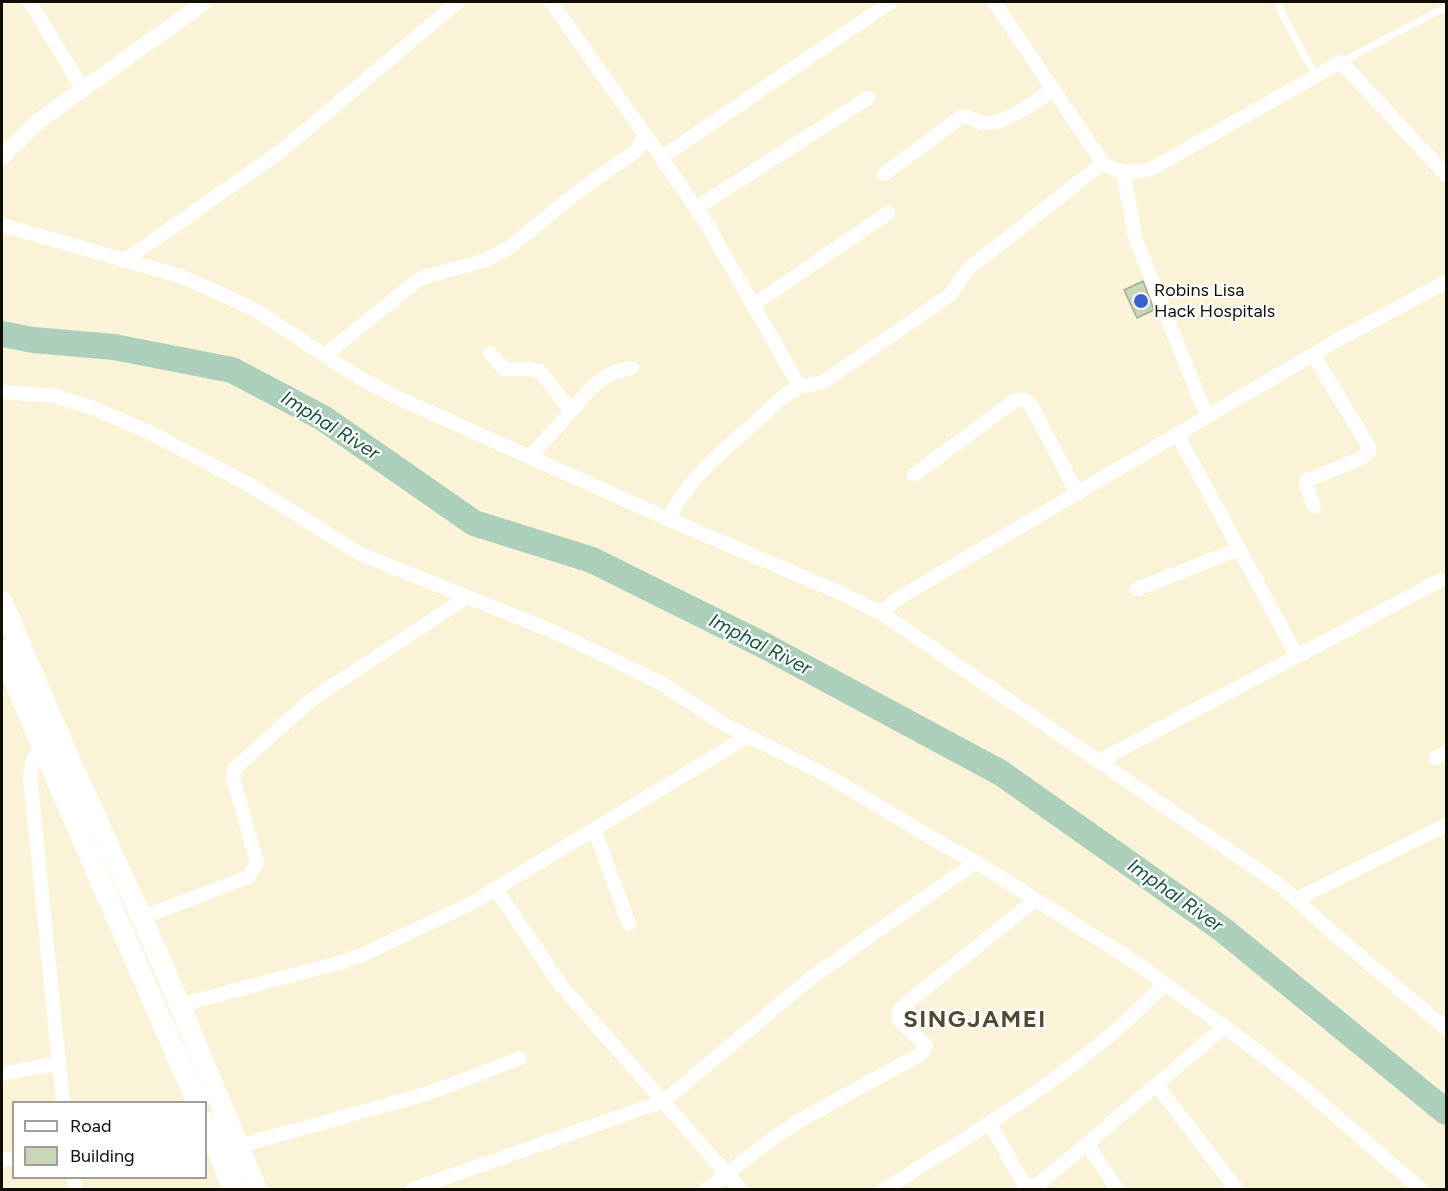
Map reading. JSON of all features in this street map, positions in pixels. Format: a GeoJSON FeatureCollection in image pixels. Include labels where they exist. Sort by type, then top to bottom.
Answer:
{"type":"FeatureCollection","features":[{"type":"Feature","properties":{"kind":"highway"},"geometry":{"type":"LineString","coordinates":[[2,602],[180,1005],[257,1190]]}},
{"type":"Feature","properties":{"kind":"highway"},"geometry":{"type":"LineString","coordinates":[[2,650],[40,744],[197,1101]]}},
{"type":"Feature","properties":{"kind":"highway"},"geometry":{"type":"LineString","coordinates":[[207,1124],[234,1190]]}},
{"type":"Feature","properties":{"kind":"street"},"geometry":{"type":"LineString","coordinates":[[30,2],[83,89]]}},
{"type":"Feature","properties":{"kind":"street"},"geometry":{"type":"LineString","coordinates":[[2,157],[41,119],[204,2]]}},
{"type":"Feature","properties":{"kind":"street"},"geometry":{"type":"LineString","coordinates":[[124,261],[281,151],[458,2]]}},
{"type":"Feature","properties":{"kind":"street"},"geometry":{"type":"LineString","coordinates":[[551,2],[696,208],[800,387]]}},
{"type":"Feature","properties":{"kind":"street"},"geometry":{"type":"LineString","coordinates":[[662,157],[891,2]]}},
{"type":"Feature","properties":{"kind":"street"},"geometry":{"type":"LineString","coordinates":[[994,2],[1103,163],[1112,169],[1137,172],[1162,163],[1341,62],[1446,175]]}},
{"type":"Feature","properties":{"kind":"street"},"geometry":{"type":"LineString","coordinates":[[884,174],[961,117],[965,116],[988,124],[999,121],[1053,90]]}},
{"type":"Feature","properties":{"kind":"street"},"geometry":{"type":"LineString","coordinates":[[696,208],[868,98]]}},
{"type":"Feature","properties":{"kind":"street"},"geometry":{"type":"LineString","coordinates":[[325,356],[418,280],[484,261],[510,247],[580,190],[636,151],[646,136]]}},
{"type":"Feature","properties":{"kind":"street"},"geometry":{"type":"LineString","coordinates":[[668,519],[688,486],[702,470],[782,398],[800,387],[813,386],[825,381],[950,295],[968,269],[1103,163]]}},
{"type":"Feature","properties":{"kind":"street"},"geometry":{"type":"LineString","coordinates":[[1123,172],[1136,240],[1208,417]]}},
{"type":"Feature","properties":{"kind":"street"},"geometry":{"type":"LineString","coordinates":[[753,305],[888,213]]}},
{"type":"Feature","properties":{"kind":"street"},"geometry":{"type":"LineString","coordinates":[[2,225],[180,276],[221,294],[257,311],[358,377],[396,397],[881,613],[1280,885],[1332,933],[1446,1029]]}},
{"type":"Feature","properties":{"kind":"street"},"geometry":{"type":"LineString","coordinates":[[881,613],[897,599],[1177,434],[1446,282]]}},
{"type":"Feature","properties":{"kind":"street"},"geometry":{"type":"LineString","coordinates":[[490,353],[504,369],[540,371],[571,411]]}},
{"type":"Feature","properties":{"kind":"street"},"geometry":{"type":"LineString","coordinates":[[1314,355],[1369,447],[1369,451],[1362,458],[1307,480],[1306,484],[1314,507]]}},
{"type":"Feature","properties":{"kind":"street"},"geometry":{"type":"LineString","coordinates":[[530,457],[604,376],[617,370],[632,368]]}},
{"type":"Feature","properties":{"kind":"street"},"geometry":{"type":"LineString","coordinates":[[2,392],[55,396],[93,408],[132,425],[248,483],[360,554],[557,633],[659,682],[724,724],[828,776],[976,862],[1135,962],[1299,1084],[1422,1190]]}},
{"type":"Feature","properties":{"kind":"street"},"geometry":{"type":"LineString","coordinates":[[914,475],[1014,401],[1020,399],[1026,400],[1030,405],[1077,493]]}},
{"type":"Feature","properties":{"kind":"street"},"geometry":{"type":"LineString","coordinates":[[1177,434],[1297,656]]}},
{"type":"Feature","properties":{"kind":"street"},"geometry":{"type":"LineString","coordinates":[[1137,589],[1239,549]]}},
{"type":"Feature","properties":{"kind":"street"},"geometry":{"type":"LineString","coordinates":[[1099,761],[1441,580]]}},
{"type":"Feature","properties":{"kind":"street"},"geometry":{"type":"LineString","coordinates":[[141,918],[248,877],[257,863],[233,777],[235,768],[311,700],[467,597]]}},
{"type":"Feature","properties":{"kind":"street"},"geometry":{"type":"LineString","coordinates":[[56,727],[40,744],[33,759],[30,776],[63,1101]]}},
{"type":"Feature","properties":{"kind":"street"},"geometry":{"type":"LineString","coordinates":[[180,1005],[360,956],[474,902],[748,736]]}},
{"type":"Feature","properties":{"kind":"street"},"geometry":{"type":"LineString","coordinates":[[1297,899],[1446,825]]}},
{"type":"Feature","properties":{"kind":"street"},"geometry":{"type":"LineString","coordinates":[[594,829],[629,924]]}},
{"type":"Feature","properties":{"kind":"street"},"geometry":{"type":"LineString","coordinates":[[413,1189],[664,1101],[812,977],[976,862]]}},
{"type":"Feature","properties":{"kind":"street"},"geometry":{"type":"LineString","coordinates":[[496,889],[559,983],[741,1190]]}},
{"type":"Feature","properties":{"kind":"street"},"geometry":{"type":"LineString","coordinates":[[706,1190],[776,1136],[804,1118],[925,1050],[926,1046],[923,1042],[899,1020],[898,1014],[901,1008],[1035,900]]}},
{"type":"Feature","properties":{"kind":"street"},"geometry":{"type":"LineString","coordinates":[[883,1190],[990,1123],[1066,1070],[1122,1025],[1165,984]]}},
{"type":"Feature","properties":{"kind":"street"},"geometry":{"type":"LineString","coordinates":[[990,1123],[1022,1181],[1031,1188],[1087,1144],[1224,1027]]}},
{"type":"Feature","properties":{"kind":"street"},"geometry":{"type":"LineString","coordinates":[[239,1146],[429,1093],[520,1058]]}},
{"type":"Feature","properties":{"kind":"street"},"geometry":{"type":"LineString","coordinates":[[2,1074],[59,1063]]}},
{"type":"Feature","properties":{"kind":"street"},"geometry":{"type":"LineString","coordinates":[[1157,1085],[1237,1190]]}},
{"type":"Feature","properties":{"kind":"street"},"geometry":{"type":"LineString","coordinates":[[1087,1144],[1118,1190]]}},
{"type":"Feature","properties":{"kind":"lane"},"geometry":{"type":"LineString","coordinates":[[1279,2],[1280,10],[1316,76]]}},
{"type":"Feature","properties":{"kind":"lane"},"geometry":{"type":"LineString","coordinates":[[1341,62],[1446,8]]}},
{"type":"Feature","properties":{"kind":"building"},"geometry":{"type":"Polygon","coordinates":[[[1143,281],[1154,310],[1137,318],[1124,290],[1143,281]]]}},
{"type":"Feature","properties":{"kind":"waterway","name":"Imphal River"},"geometry":{"type":"LineString","coordinates":[[2,334],[33,340],[114,347],[232,370],[323,418],[474,523],[592,560],[765,646],[1001,773],[1222,929],[1446,1112]]}},
{"type":"Feature","properties":{"kind":"place","name":"Robins Lisa Hack Hospitals"},"geometry":{"type":"Point","coordinates":[1141,301]}},
{"type":"Feature","properties":{"kind":"district","name":"SINGJAMEI"},"geometry":{"type":"Point","coordinates":[975,1020]}}]}
